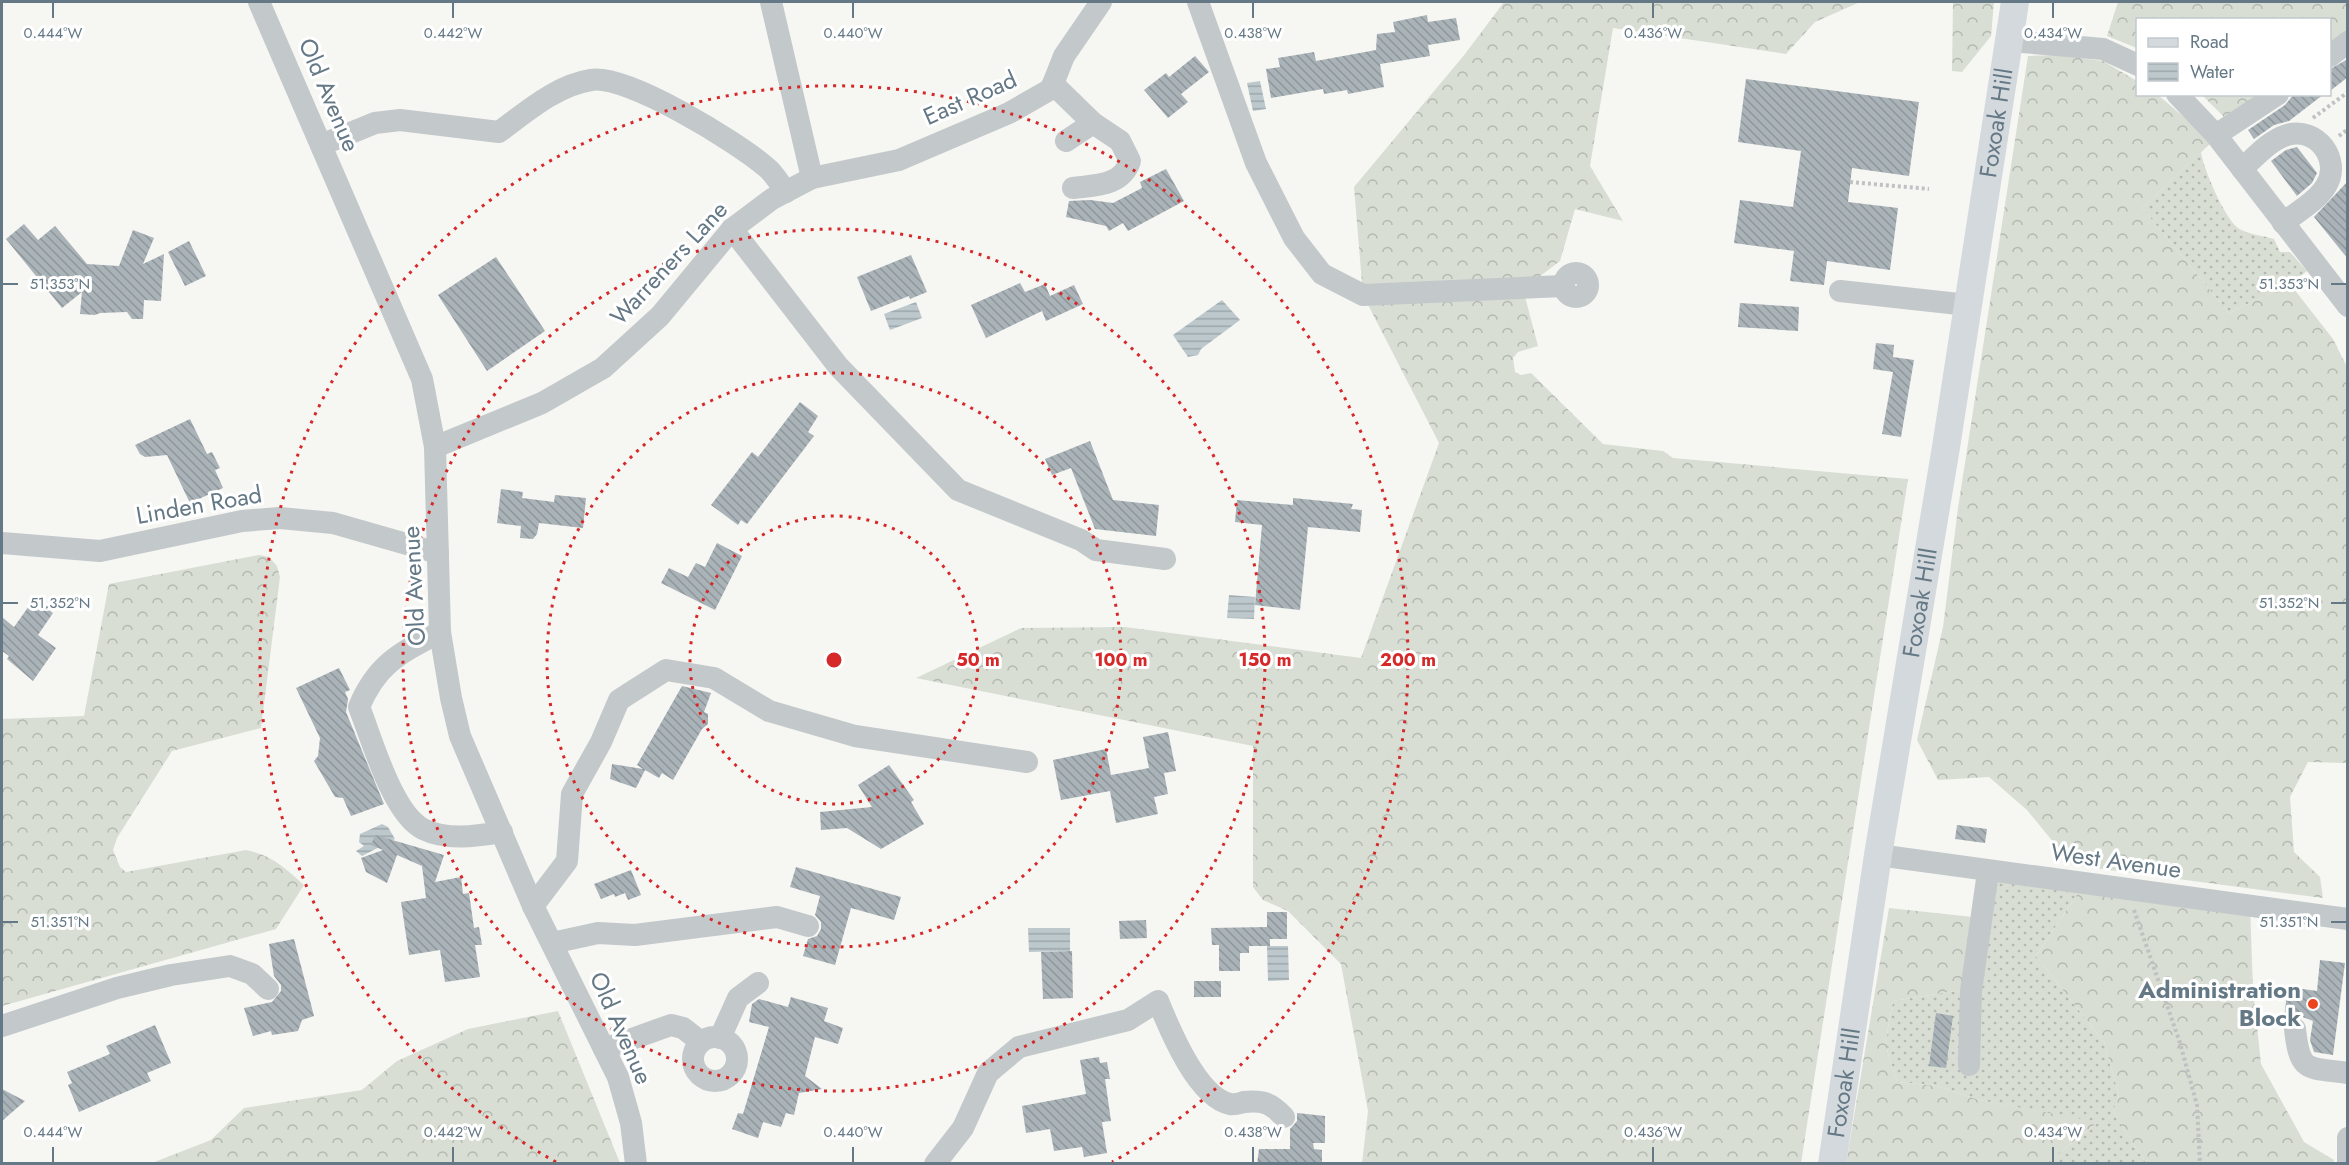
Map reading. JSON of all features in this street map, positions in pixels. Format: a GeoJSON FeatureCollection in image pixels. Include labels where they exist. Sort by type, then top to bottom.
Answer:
{"type":"FeatureCollection","features":[{"type":"Feature","properties":{"kind":"main road","name":"Foxoak Hill"},"geometry":{"type":"LineString","coordinates":[[1832,1164],[1878,855],[1968,305],[2014,2]]}},
{"type":"Feature","properties":{"kind":"street","name":"Old Avenue"},"geometry":{"type":"LineString","coordinates":[[259,2],[422,379],[435,447],[440,632],[460,736],[533,906],[618,1077],[631,1123],[636,1164]]}},
{"type":"Feature","properties":{"kind":"street"},"geometry":{"type":"LineString","coordinates":[[771,2],[812,178]]}},
{"type":"Feature","properties":{"kind":"street","name":"East Road"},"geometry":{"type":"LineString","coordinates":[[812,178],[899,160],[1010,113],[1051,89],[1064,56],[1101,2]]}},
{"type":"Feature","properties":{"kind":"street"},"geometry":{"type":"LineString","coordinates":[[1198,2],[1256,164],[1294,238],[1322,274],[1363,295],[1563,286]]}},
{"type":"Feature","properties":{"kind":"street"},"geometry":{"type":"LineString","coordinates":[[2010,40],[2103,49],[2136,64]]}},
{"type":"Feature","properties":{"kind":"street"},"geometry":{"type":"LineString","coordinates":[[2331,55],[2348,42]]}},
{"type":"Feature","properties":{"kind":"street"},"geometry":{"type":"LineString","coordinates":[[321,145],[375,123],[400,120],[499,132],[568,86],[593,79],[647,94],[689,116],[768,168],[786,192]]}},
{"type":"Feature","properties":{"kind":"street"},"geometry":{"type":"LineString","coordinates":[[1053,84],[1093,123],[1120,141],[1130,161],[1126,173],[1114,182],[1073,188]]}},
{"type":"Feature","properties":{"kind":"street"},"geometry":{"type":"LineString","coordinates":[[2179,96],[2216,135],[2348,306]]}},
{"type":"Feature","properties":{"kind":"street"},"geometry":{"type":"LineString","coordinates":[[2216,135],[2275,96]]}},
{"type":"Feature","properties":{"kind":"street"},"geometry":{"type":"LineString","coordinates":[[1066,141],[1093,123]]}},
{"type":"Feature","properties":{"kind":"street"},"geometry":{"type":"LineString","coordinates":[[2242,169],[2285,136],[2304,134],[2324,147],[2331,161],[2331,171],[2324,189],[2283,223]]}},
{"type":"Feature","properties":{"kind":"street","name":"Warreners Lane"},"geometry":{"type":"LineString","coordinates":[[435,447],[542,403],[603,368],[660,316],[732,229],[786,192],[812,178]]}},
{"type":"Feature","properties":{"kind":"street"},"geometry":{"type":"LineString","coordinates":[[732,229],[838,366],[958,490],[1081,540],[1096,550],[1165,559]]}},
{"type":"Feature","properties":{"kind":"street"},"geometry":{"type":"LineString","coordinates":[[1840,291],[1968,305]]}},
{"type":"Feature","properties":{"kind":"street","name":"Linden Road"},"geometry":{"type":"LineString","coordinates":[[2,543],[100,551],[242,521],[280,518],[333,523],[438,553]]}},
{"type":"Feature","properties":{"kind":"street"},"geometry":{"type":"LineString","coordinates":[[440,632],[400,652],[370,682],[359,707],[406,816],[423,829],[448,836],[476,836],[502,832]]}},
{"type":"Feature","properties":{"kind":"street"},"geometry":{"type":"LineString","coordinates":[[533,906],[567,861],[572,794],[601,742],[619,700],[666,670],[714,678],[769,711],[855,736],[1027,762]]}},
{"type":"Feature","properties":{"kind":"street","name":"West Avenue"},"geometry":{"type":"LineString","coordinates":[[1878,855],[1988,872],[2348,919]]}},
{"type":"Feature","properties":{"kind":"street"},"geometry":{"type":"LineString","coordinates":[[1969,1065],[1971,992],[1988,872]]}},
{"type":"Feature","properties":{"kind":"street"},"geometry":{"type":"LineString","coordinates":[[552,943],[598,933],[635,935],[777,917],[808,926]]}},
{"type":"Feature","properties":{"kind":"street"},"geometry":{"type":"LineString","coordinates":[[2,1026],[117,988],[171,975],[230,966],[252,974],[268,989]]}},
{"type":"Feature","properties":{"kind":"street"},"geometry":{"type":"LineString","coordinates":[[604,1049],[671,1025],[711,1040],[738,998],[758,983]]}},
{"type":"Feature","properties":{"kind":"street"},"geometry":{"type":"LineString","coordinates":[[934,1164],[963,1128],[988,1073],[1019,1047],[1128,1020],[1158,1001],[1174,1038],[1209,1092],[1231,1105],[1261,1100],[1274,1106],[1284,1117]]}},
{"type":"Feature","properties":{"kind":"street"},"geometry":{"type":"LineString","coordinates":[[2295,1029],[2298,1054],[2302,1063],[2315,1068],[2348,1073]]}},
{"type":"Feature","properties":{"kind":"street"},"geometry":{"type":"LineString","coordinates":[[2348,1138],[2348,1163]]}},
{"type":"Feature","properties":{"kind":"path"},"geometry":{"type":"LineString","coordinates":[[2312,119],[2347,94]]}},
{"type":"Feature","properties":{"kind":"path"},"geometry":{"type":"LineString","coordinates":[[1850,182],[1929,189]]}},
{"type":"Feature","properties":{"kind":"path"},"geometry":{"type":"LineString","coordinates":[[2127,890],[2180,1042],[2197,1105],[2200,1164]]}},
{"type":"Feature","properties":{"kind":"green space"},"geometry":{"type":"Polygon","coordinates":[[[1504,2],[1860,2],[1815,22],[1786,54],[1613,28],[1590,166],[1623,221],[1575,209],[1560,261],[1523,289],[1538,346],[1518,352],[1513,358],[1515,372],[1521,375],[1531,373],[1603,444],[1663,451],[1673,458],[1908,479],[1801,1163],[1362,1163],[1368,1111],[1341,964],[1288,911],[1263,900],[1253,887],[1253,746],[916,678],[1021,628],[1125,627],[1361,658],[1439,443],[1363,295],[1354,187],[1465,54],[1504,2]]]}},
{"type":"Feature","properties":{"kind":"green space"},"geometry":{"type":"Polygon","coordinates":[[[1953,2],[1994,2],[1991,36],[1962,72],[1952,71],[1953,2]]]}},
{"type":"Feature","properties":{"kind":"green space"},"geometry":{"type":"Polygon","coordinates":[[[2118,2],[2347,2],[2347,37],[2331,50],[2331,18],[2136,18],[2136,48],[2107,36],[2118,2]]]}},
{"type":"Feature","properties":{"kind":"green space"},"geometry":{"type":"Polygon","coordinates":[[[2058,55],[2103,61],[2136,80],[2136,96],[2159,96],[2199,130],[2211,143],[2142,208],[2229,313],[2290,284],[2333,339],[2346,365],[2347,763],[2308,762],[2290,797],[2294,852],[2320,877],[2323,898],[2072,865],[2027,810],[1989,777],[1938,780],[1917,740],[1943,627],[1958,508],[2028,56],[2058,55]]]}},
{"type":"Feature","properties":{"kind":"green space"},"geometry":{"type":"Polygon","coordinates":[[[2203,96],[2273,96],[2233,126],[2203,96]]]}},
{"type":"Feature","properties":{"kind":"green space"},"geometry":{"type":"Polygon","coordinates":[[[2201,152],[2215,193],[2233,223],[2246,232],[2274,239],[2280,252],[2290,252],[2307,271],[2290,284],[2229,313],[2142,208],[2201,152]]]}},
{"type":"Feature","properties":{"kind":"green space"},"geometry":{"type":"Polygon","coordinates":[[[259,555],[269,557],[277,566],[280,577],[261,728],[172,751],[117,838],[113,850],[120,867],[126,872],[246,850],[271,859],[304,885],[276,929],[2,1006],[2,719],[84,716],[109,584],[259,555]]]}},
{"type":"Feature","properties":{"kind":"green space"},"geometry":{"type":"Polygon","coordinates":[[[2000,873],[2084,884],[2036,956],[2104,1042],[2119,1095],[2113,1112],[2146,1163],[2047,1163],[2097,1123],[1979,1100],[1937,1086],[1898,1082],[1889,1060],[1887,1042],[1893,1001],[1961,990],[2000,873]]]}},
{"type":"Feature","properties":{"kind":"green space"},"geometry":{"type":"Polygon","coordinates":[[[2084,884],[2250,906],[2253,989],[2261,1064],[2304,1142],[2334,1160],[2333,1163],[2146,1163],[2113,1112],[2119,1095],[2104,1042],[2036,956],[2084,884]]]}},
{"type":"Feature","properties":{"kind":"green space"},"geometry":{"type":"Polygon","coordinates":[[[1889,908],[1973,917],[1961,990],[1893,1001],[1887,1042],[1889,1060],[1898,1082],[1937,1086],[1979,1100],[2098,1122],[2047,1163],[1846,1164],[1889,908]]]}},
{"type":"Feature","properties":{"kind":"green space"},"geometry":{"type":"Polygon","coordinates":[[[558,1011],[620,1163],[152,1163],[211,1140],[244,1108],[362,1090],[397,1061],[468,1029],[558,1011]]]}},
{"type":"Feature","properties":{"kind":"water"},"geometry":{"type":"Polygon","coordinates":[[[1260,81],[1266,109],[1253,111],[1247,83],[1260,81]]]}},
{"type":"Feature","properties":{"kind":"water"},"geometry":{"type":"Polygon","coordinates":[[[1222,300],[1240,320],[1201,349],[1198,355],[1188,357],[1173,335],[1222,300]]]}},
{"type":"Feature","properties":{"kind":"water"},"geometry":{"type":"Polygon","coordinates":[[[916,302],[922,318],[890,330],[884,314],[916,302]]]}},
{"type":"Feature","properties":{"kind":"water"},"geometry":{"type":"Polygon","coordinates":[[[1229,595],[1255,597],[1254,619],[1227,618],[1229,595]]]}},
{"type":"Feature","properties":{"kind":"water"},"geometry":{"type":"Polygon","coordinates":[[[382,824],[388,827],[395,839],[362,856],[356,851],[364,846],[359,842],[360,834],[382,824]]]}},
{"type":"Feature","properties":{"kind":"water"},"geometry":{"type":"Polygon","coordinates":[[[1028,928],[1070,928],[1070,951],[1029,952],[1028,928]]]}},
{"type":"Feature","properties":{"kind":"water"},"geometry":{"type":"Polygon","coordinates":[[[1267,946],[1288,946],[1289,980],[1268,981],[1267,946]]]}},
{"type":"Feature","properties":{"kind":"building"},"geometry":{"type":"Polygon","coordinates":[[[1427,15],[1428,22],[1456,18],[1460,40],[1428,45],[1430,56],[1380,64],[1384,87],[1348,94],[1347,90],[1324,94],[1323,89],[1271,98],[1266,69],[1280,67],[1278,58],[1314,52],[1316,61],[1376,50],[1377,34],[1395,32],[1393,22],[1427,15]]]}},
{"type":"Feature","properties":{"kind":"building"},"geometry":{"type":"Polygon","coordinates":[[[1195,56],[1209,72],[1181,94],[1188,102],[1168,118],[1144,90],[1166,73],[1169,77],[1195,56]]]}},
{"type":"Feature","properties":{"kind":"building"},"geometry":{"type":"Polygon","coordinates":[[[2348,59],[2348,77],[2331,90],[2331,68],[2348,59]]]}},
{"type":"Feature","properties":{"kind":"building"},"geometry":{"type":"Polygon","coordinates":[[[1746,79],[1919,102],[1909,176],[1852,168],[1848,202],[1898,208],[1890,270],[1827,261],[1824,285],[1790,281],[1794,251],[1734,243],[1740,200],[1793,207],[1801,151],[1738,142],[1746,79]]]}},
{"type":"Feature","properties":{"kind":"building"},"geometry":{"type":"Polygon","coordinates":[[[2292,96],[2321,96],[2289,121],[2274,125],[2254,139],[2248,130],[2285,105],[2292,96]]]}},
{"type":"Feature","properties":{"kind":"building"},"geometry":{"type":"Polygon","coordinates":[[[2297,147],[2317,173],[2312,183],[2297,196],[2271,161],[2286,150],[2297,147]]]}},
{"type":"Feature","properties":{"kind":"building"},"geometry":{"type":"Polygon","coordinates":[[[1166,169],[1184,201],[1128,231],[1123,223],[1109,231],[1106,226],[1066,217],[1069,201],[1090,200],[1113,203],[1142,188],[1140,182],[1166,169]]]}},
{"type":"Feature","properties":{"kind":"building"},"geometry":{"type":"Polygon","coordinates":[[[2348,181],[2348,259],[2314,217],[2348,181]]]}},
{"type":"Feature","properties":{"kind":"building"},"geometry":{"type":"Polygon","coordinates":[[[24,224],[38,240],[55,226],[87,264],[119,266],[133,230],[154,238],[143,264],[164,254],[161,301],[144,300],[143,319],[132,319],[127,312],[80,314],[82,292],[62,308],[6,239],[24,224]]]}},
{"type":"Feature","properties":{"kind":"building"},"geometry":{"type":"Polygon","coordinates":[[[189,241],[206,276],[185,286],[168,252],[189,241]]]}},
{"type":"Feature","properties":{"kind":"building"},"geometry":{"type":"Polygon","coordinates":[[[911,255],[927,292],[910,299],[909,296],[871,311],[857,277],[911,255]]]}},
{"type":"Feature","properties":{"kind":"building"},"geometry":{"type":"Polygon","coordinates":[[[496,257],[545,331],[487,371],[438,295],[496,257]]]}},
{"type":"Feature","properties":{"kind":"building"},"geometry":{"type":"Polygon","coordinates":[[[1020,283],[1025,292],[1045,284],[1050,296],[1074,285],[1083,304],[1046,321],[1042,311],[986,338],[971,305],[1020,283]]]}},
{"type":"Feature","properties":{"kind":"building"},"geometry":{"type":"Polygon","coordinates":[[[1740,303],[1799,307],[1798,331],[1738,327],[1740,303]]]}},
{"type":"Feature","properties":{"kind":"building"},"geometry":{"type":"Polygon","coordinates":[[[1876,343],[1894,345],[1893,357],[1914,360],[1901,437],[1882,434],[1893,372],[1873,369],[1876,343]]]}},
{"type":"Feature","properties":{"kind":"building"},"geometry":{"type":"Polygon","coordinates":[[[800,402],[818,416],[808,432],[814,436],[747,524],[741,520],[738,525],[711,505],[752,452],[758,457],[800,402]]]}},
{"type":"Feature","properties":{"kind":"building"},"geometry":{"type":"Polygon","coordinates":[[[190,419],[207,454],[212,452],[220,468],[215,470],[223,488],[190,503],[167,455],[145,457],[140,454],[135,445],[190,419]]]}},
{"type":"Feature","properties":{"kind":"building"},"geometry":{"type":"Polygon","coordinates":[[[1090,441],[1113,500],[1159,505],[1156,536],[1095,529],[1071,468],[1052,475],[1045,459],[1090,441]]]}},
{"type":"Feature","properties":{"kind":"building"},"geometry":{"type":"Polygon","coordinates":[[[501,489],[523,492],[522,498],[554,502],[555,495],[586,498],[583,528],[539,523],[537,534],[533,539],[520,538],[521,526],[497,523],[501,489]]]}},
{"type":"Feature","properties":{"kind":"building"},"geometry":{"type":"Polygon","coordinates":[[[1293,498],[1353,504],[1351,509],[1362,510],[1360,532],[1308,527],[1300,610],[1255,605],[1262,525],[1235,522],[1237,500],[1293,505],[1293,498]]]}},
{"type":"Feature","properties":{"kind":"building"},"geometry":{"type":"Polygon","coordinates":[[[717,543],[742,556],[715,610],[661,583],[669,568],[688,577],[696,563],[705,567],[717,543]]]}},
{"type":"Feature","properties":{"kind":"building"},"geometry":{"type":"Polygon","coordinates":[[[34,599],[53,613],[38,635],[56,648],[33,681],[7,659],[9,656],[2,651],[2,617],[14,627],[34,599]]]}},
{"type":"Feature","properties":{"kind":"building"},"geometry":{"type":"Polygon","coordinates":[[[339,668],[350,690],[345,692],[348,699],[346,712],[384,804],[351,816],[343,798],[335,797],[314,761],[318,756],[320,738],[296,688],[339,668]]]}},
{"type":"Feature","properties":{"kind":"building"},"geometry":{"type":"Polygon","coordinates":[[[682,686],[711,693],[704,712],[708,714],[708,724],[702,729],[673,780],[662,773],[659,778],[645,770],[636,788],[610,779],[612,764],[643,769],[637,765],[682,686]]]}},
{"type":"Feature","properties":{"kind":"building"},"geometry":{"type":"Polygon","coordinates":[[[1168,732],[1176,771],[1164,773],[1168,794],[1154,797],[1158,814],[1116,823],[1110,791],[1061,800],[1053,760],[1106,749],[1111,775],[1149,768],[1143,737],[1168,732]]]}},
{"type":"Feature","properties":{"kind":"building"},"geometry":{"type":"Polygon","coordinates":[[[889,765],[914,800],[911,802],[924,824],[881,849],[847,828],[821,830],[820,812],[872,807],[858,785],[889,765]]]}},
{"type":"Feature","properties":{"kind":"building"},"geometry":{"type":"Polygon","coordinates":[[[1957,825],[1987,829],[1985,843],[1955,839],[1957,825]]]}},
{"type":"Feature","properties":{"kind":"building"},"geometry":{"type":"Polygon","coordinates":[[[375,835],[444,855],[435,882],[461,877],[463,894],[469,893],[474,928],[479,927],[482,945],[475,945],[480,977],[445,982],[440,950],[409,955],[401,902],[426,898],[422,866],[397,855],[387,883],[366,872],[361,858],[383,850],[371,845],[375,835]]]}},
{"type":"Feature","properties":{"kind":"building"},"geometry":{"type":"Polygon","coordinates":[[[796,867],[901,897],[894,920],[851,908],[835,965],[803,956],[808,939],[817,936],[821,929],[821,922],[815,915],[820,896],[790,887],[796,867]]]}},
{"type":"Feature","properties":{"kind":"building"},"geometry":{"type":"Polygon","coordinates":[[[631,870],[641,895],[628,900],[625,893],[615,897],[614,894],[601,899],[594,884],[631,870]]]}},
{"type":"Feature","properties":{"kind":"building"},"geometry":{"type":"Polygon","coordinates":[[[1267,912],[1287,912],[1287,939],[1270,939],[1270,946],[1249,946],[1249,953],[1240,953],[1240,971],[1219,971],[1219,945],[1212,945],[1211,928],[1267,927],[1267,912]]]}},
{"type":"Feature","properties":{"kind":"building"},"geometry":{"type":"Polygon","coordinates":[[[1146,920],[1147,938],[1120,939],[1119,921],[1146,920]]]}},
{"type":"Feature","properties":{"kind":"building"},"geometry":{"type":"Polygon","coordinates":[[[294,939],[314,1016],[302,1020],[298,1031],[272,1035],[271,1031],[253,1036],[244,1008],[272,1002],[281,991],[281,985],[274,976],[269,944],[294,939]]]}},
{"type":"Feature","properties":{"kind":"building"},"geometry":{"type":"Polygon","coordinates":[[[1072,951],[1073,998],[1043,999],[1041,952],[1072,951]]]}},
{"type":"Feature","properties":{"kind":"building","name":"Administration Block"},"geometry":{"type":"Polygon","coordinates":[[[2320,960],[2345,963],[2333,1055],[2314,1052],[2310,1040],[2313,1021],[2300,1016],[2284,1017],[2288,987],[2317,991],[2320,960]]]}},
{"type":"Feature","properties":{"kind":"building"},"geometry":{"type":"Polygon","coordinates":[[[1194,981],[1221,981],[1221,997],[1194,997],[1194,981]]]}},
{"type":"Feature","properties":{"kind":"building"},"geometry":{"type":"Polygon","coordinates":[[[791,997],[828,1008],[824,1021],[843,1028],[838,1044],[815,1037],[805,1076],[822,1089],[799,1093],[794,1115],[786,1113],[781,1127],[763,1122],[758,1138],[732,1129],[738,1113],[743,1114],[769,1027],[749,1022],[752,1004],[759,999],[788,1007],[791,997]]]}},
{"type":"Feature","properties":{"kind":"building"},"geometry":{"type":"Polygon","coordinates":[[[1936,1013],[1953,1016],[1946,1068],[1929,1066],[1936,1013]]]}},
{"type":"Feature","properties":{"kind":"building"},"geometry":{"type":"Polygon","coordinates":[[[155,1025],[171,1063],[147,1073],[151,1081],[79,1112],[68,1085],[72,1083],[67,1072],[110,1054],[106,1046],[155,1025]]]}},
{"type":"Feature","properties":{"kind":"building"},"geometry":{"type":"Polygon","coordinates":[[[1099,1057],[1100,1063],[1107,1062],[1110,1079],[1105,1079],[1111,1121],[1102,1122],[1107,1153],[1084,1157],[1082,1147],[1054,1151],[1050,1129],[1026,1133],[1022,1106],[1086,1094],[1080,1060],[1099,1057]]]}},
{"type":"Feature","properties":{"kind":"building"},"geometry":{"type":"Polygon","coordinates":[[[2,1089],[25,1101],[2,1121],[2,1089]]]}},
{"type":"Feature","properties":{"kind":"building"},"geometry":{"type":"Polygon","coordinates":[[[1297,1113],[1325,1116],[1325,1143],[1313,1143],[1314,1149],[1322,1150],[1322,1164],[1257,1164],[1259,1149],[1290,1149],[1290,1129],[1297,1121],[1297,1113]]]}},
{"type":"Feature","properties":{"kind":"place","name":"Administration Block"},"geometry":{"type":"Point","coordinates":[2313,1004]}}]}
